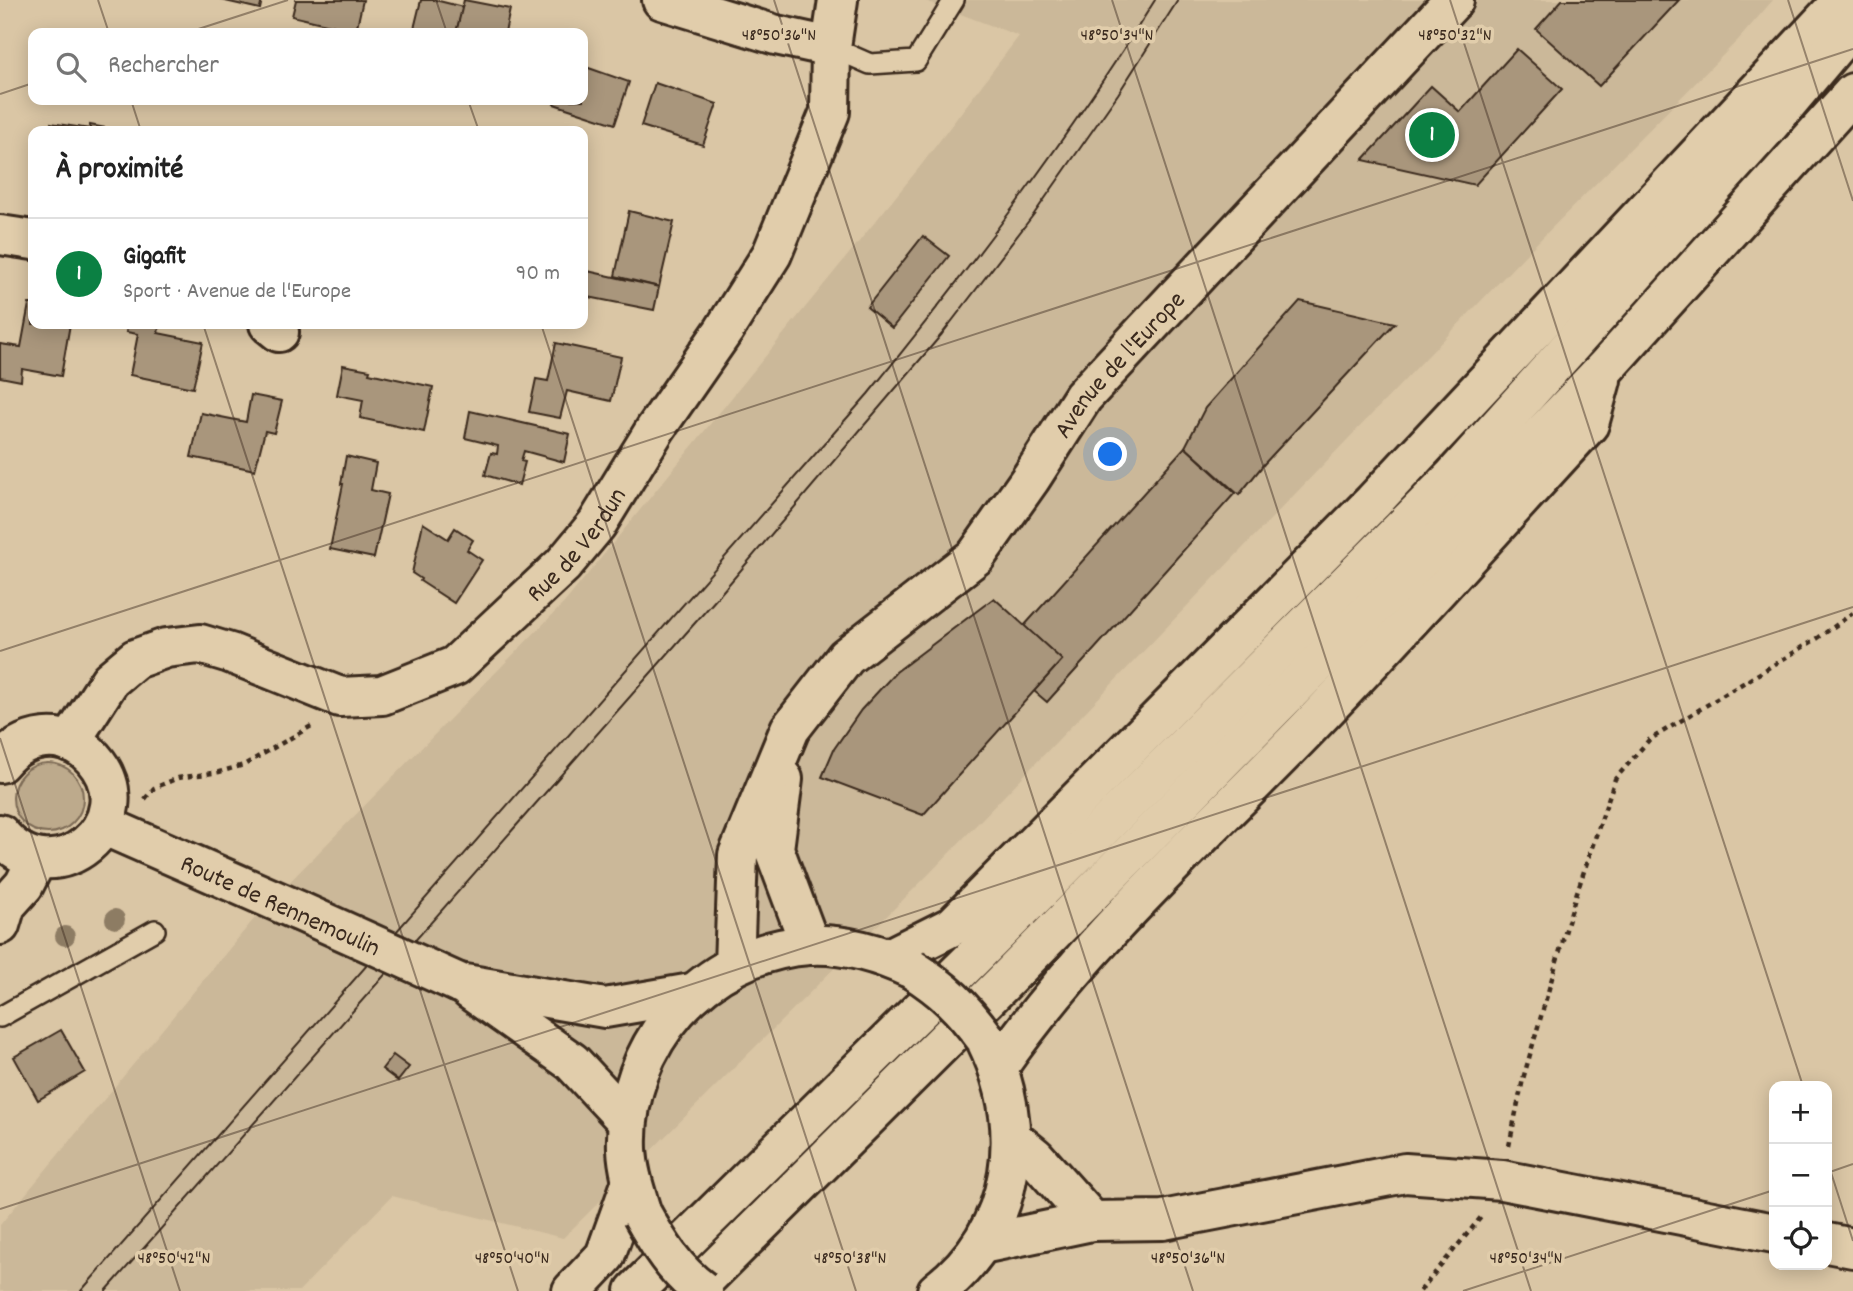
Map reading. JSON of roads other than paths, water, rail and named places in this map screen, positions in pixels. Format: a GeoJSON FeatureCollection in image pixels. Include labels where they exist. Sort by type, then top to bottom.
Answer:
{"type":"FeatureCollection","features":[{"type":"Feature","properties":{"kind":"main road"},"geometry":{"type":"LineString","coordinates":[[663,0],[776,35],[831,47]]}},
{"type":"Feature","properties":{"kind":"main road","name":"Rue de Verdun"},"geometry":{"type":"LineString","coordinates":[[70,742],[110,680],[135,659],[166,648],[200,644],[230,653],[340,698],[382,695],[455,666],[564,565],[597,524],[656,428],[772,254],[830,112],[831,47],[838,0]]}},
{"type":"Feature","properties":{"kind":"main road","name":"Avenue de l'Europe"},"geometry":{"type":"LineString","coordinates":[[790,729],[846,657],[976,556],[1083,397],[1454,0]]}},
{"type":"Feature","properties":{"kind":"main road"},"geometry":{"type":"LineString","coordinates":[[900,963],[953,926],[1421,480],[1843,0]]}},
{"type":"Feature","properties":{"kind":"main road"},"geometry":{"type":"LineString","coordinates":[[635,1291],[982,949],[1421,480],[1768,126],[1853,25]]}},
{"type":"Feature","properties":{"kind":"main road"},"geometry":{"type":"LineString","coordinates":[[693,1291],[1012,974],[1476,503],[1605,368],[1853,93]]}},
{"type":"Feature","properties":{"kind":"main road"},"geometry":{"type":"LineString","coordinates":[[0,235],[28,239]]}},
{"type":"Feature","properties":{"kind":"main road"},"geometry":{"type":"LineString","coordinates":[[992,1052],[1030,1022],[1101,938],[1311,725],[1589,424],[1605,368]]}},
{"type":"Feature","properties":{"kind":"main road"},"geometry":{"type":"LineString","coordinates":[[790,729],[774,849],[810,945]]}},
{"type":"Feature","properties":{"kind":"main road"},"geometry":{"type":"LineString","coordinates":[[734,965],[738,855],[790,729]]}},
{"type":"Feature","properties":{"kind":"main road"},"geometry":{"type":"LineString","coordinates":[[0,763],[13,750],[40,738],[70,742],[87,752],[101,767],[108,786],[109,806],[103,825],[92,842],[76,853],[57,859],[37,859],[21,853],[0,834]]}},
{"type":"Feature","properties":{"kind":"main road","name":"Route de Rennemoulin"},"geometry":{"type":"LineString","coordinates":[[103,825],[459,983],[572,1062],[628,1121]]}},
{"type":"Feature","properties":{"kind":"main road"},"geometry":{"type":"LineString","coordinates":[[0,925],[6,905],[24,885],[37,859]]}},
{"type":"Feature","properties":{"kind":"main road"},"geometry":{"type":"LineString","coordinates":[[703,1291],[691,1283],[663,1250],[637,1197],[627,1151],[628,1121],[634,1085],[647,1051],[667,1020],[692,993],[734,965],[771,951],[810,945],[850,947],[900,963],[941,988],[965,1011],[992,1052],[1013,1139],[1005,1194],[982,1244],[955,1277],[937,1291]]}},
{"type":"Feature","properties":{"kind":"main road","name":"Route de Rennemoulin"},"geometry":{"type":"LineString","coordinates":[[459,983],[605,1008],[692,993]]}},
{"type":"Feature","properties":{"kind":"main road"},"geometry":{"type":"LineString","coordinates":[[1013,1139],[1035,1157],[1092,1221]]}},
{"type":"Feature","properties":{"kind":"main road"},"geometry":{"type":"LineString","coordinates":[[982,1244],[1092,1221],[1163,1220],[1405,1173],[1502,1180],[1769,1232]]}},
{"type":"Feature","properties":{"kind":"main road"},"geometry":{"type":"LineString","coordinates":[[572,1291],[605,1256],[637,1197]]}},
{"type":"Feature","properties":{"kind":"main road"},"geometry":{"type":"LineString","coordinates":[[1832,1244],[1853,1248]]}},
{"type":"Feature","properties":{"kind":"lane"},"geometry":{"type":"LineString","coordinates":[[831,47],[870,64],[916,61],[954,0]]}},
{"type":"Feature","properties":{"kind":"lane"},"geometry":{"type":"LineString","coordinates":[[0,1017],[155,930]]}},
{"type":"Feature","properties":{"kind":"tram line"},"geometry":{"type":"LineString","coordinates":[[81,1291],[868,394],[1018,202],[1155,0]]}},
{"type":"Feature","properties":{"kind":"tram line"},"geometry":{"type":"LineString","coordinates":[[106,1291],[717,598],[942,334],[1034,214],[1118,94],[1178,0]]}},
{"type":"Feature","properties":{"kind":"place","name":"Gigafit"},"geometry":{"type":"Point","coordinates":[1432,135]}}]}
